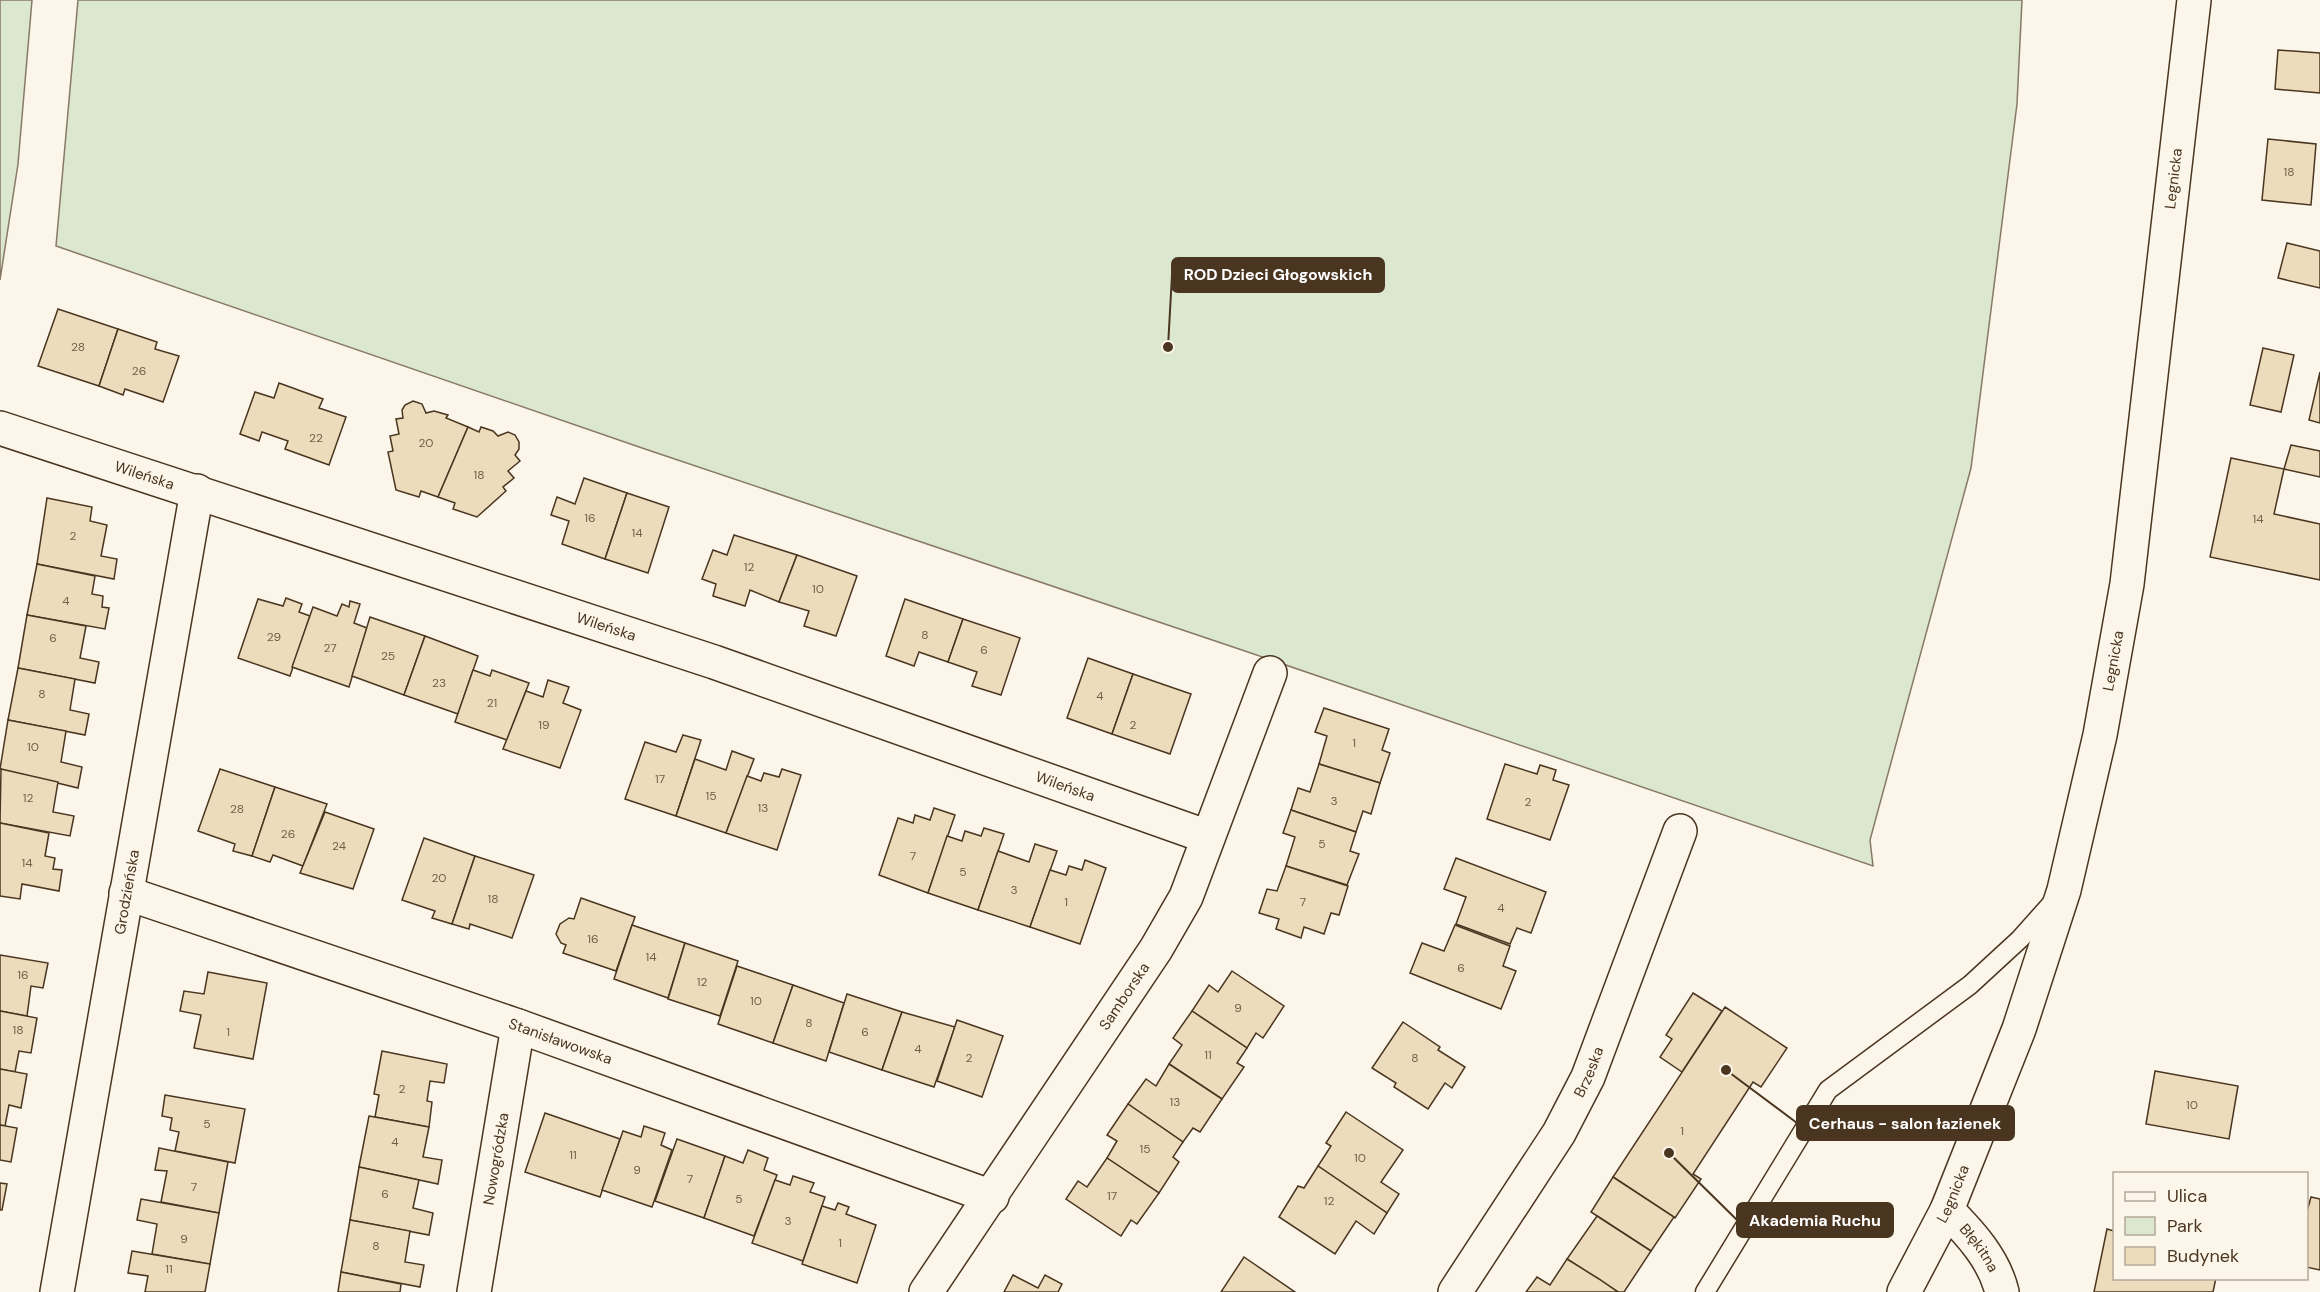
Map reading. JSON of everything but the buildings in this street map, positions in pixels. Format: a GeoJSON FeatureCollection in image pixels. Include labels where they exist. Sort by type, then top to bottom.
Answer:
{"type":"FeatureCollection","features":[{"type":"Feature","properties":{"kind":"street","name":"Legnicka"},"geometry":{"type":"LineString","coordinates":[[1905,1292],[1947,1210],[2019,1029],[2064,890],[2100,735],[2127,584],[2194,0]]}},
{"type":"Feature","properties":{"kind":"street","name":"Wileńska"},"geometry":{"type":"LineString","coordinates":[[0,428],[714,662],[1208,837]]}},
{"type":"Feature","properties":{"kind":"street","name":"Grodzieńska"},"geometry":{"type":"LineString","coordinates":[[57,1292],[197,491]]}},
{"type":"Feature","properties":{"kind":"street","name":"Samborska"},"geometry":{"type":"LineString","coordinates":[[926,1292],[992,1197],[1156,949],[1186,897],[1270,673]]}},
{"type":"Feature","properties":{"kind":"street","name":"Brzeska"},"geometry":{"type":"LineString","coordinates":[[1455,1292],[1559,1133],[1588,1077],[1680,831]]}},
{"type":"Feature","properties":{"kind":"street","name":"Stanisławowska"},"geometry":{"type":"LineString","coordinates":[[126,893],[518,1026],[992,1197]]}},
{"type":"Feature","properties":{"kind":"street","name":"Nowogródzka"},"geometry":{"type":"LineString","coordinates":[[474,1292],[518,1026]]}},
{"type":"Feature","properties":{"kind":"street","name":"Błękitna"},"geometry":{"type":"LineString","coordinates":[[1947,1210],[1976,1238],[1999,1280],[2002,1292]]}},
{"type":"Feature","properties":{"kind":"lane"},"geometry":{"type":"LineString","coordinates":[[1706,1292],[1828,1090],[1970,985],[2020,939],[2064,890]]}},
{"type":"Feature","properties":{"kind":"green space"},"geometry":{"type":"Polygon","coordinates":[[[0,0],[32,0],[18,164],[0,280],[0,0]]]}},
{"type":"Feature","properties":{"kind":"green space"},"geometry":{"type":"Polygon","coordinates":[[[78,0],[2022,0],[2017,104],[1971,468],[1870,840],[1873,866],[645,449],[56,246],[78,0]]]}},
{"type":"Feature","properties":{"kind":"place","name":"ROD Dzieci Głogowskich"},"geometry":{"type":"Point","coordinates":[1168,347]}},
{"type":"Feature","properties":{"kind":"place","name":"Cerhaus - salon łazienek"},"geometry":{"type":"Point","coordinates":[1726,1070]}},
{"type":"Feature","properties":{"kind":"place","name":"Akademia Ruchu"},"geometry":{"type":"Point","coordinates":[1669,1153]}}]}
